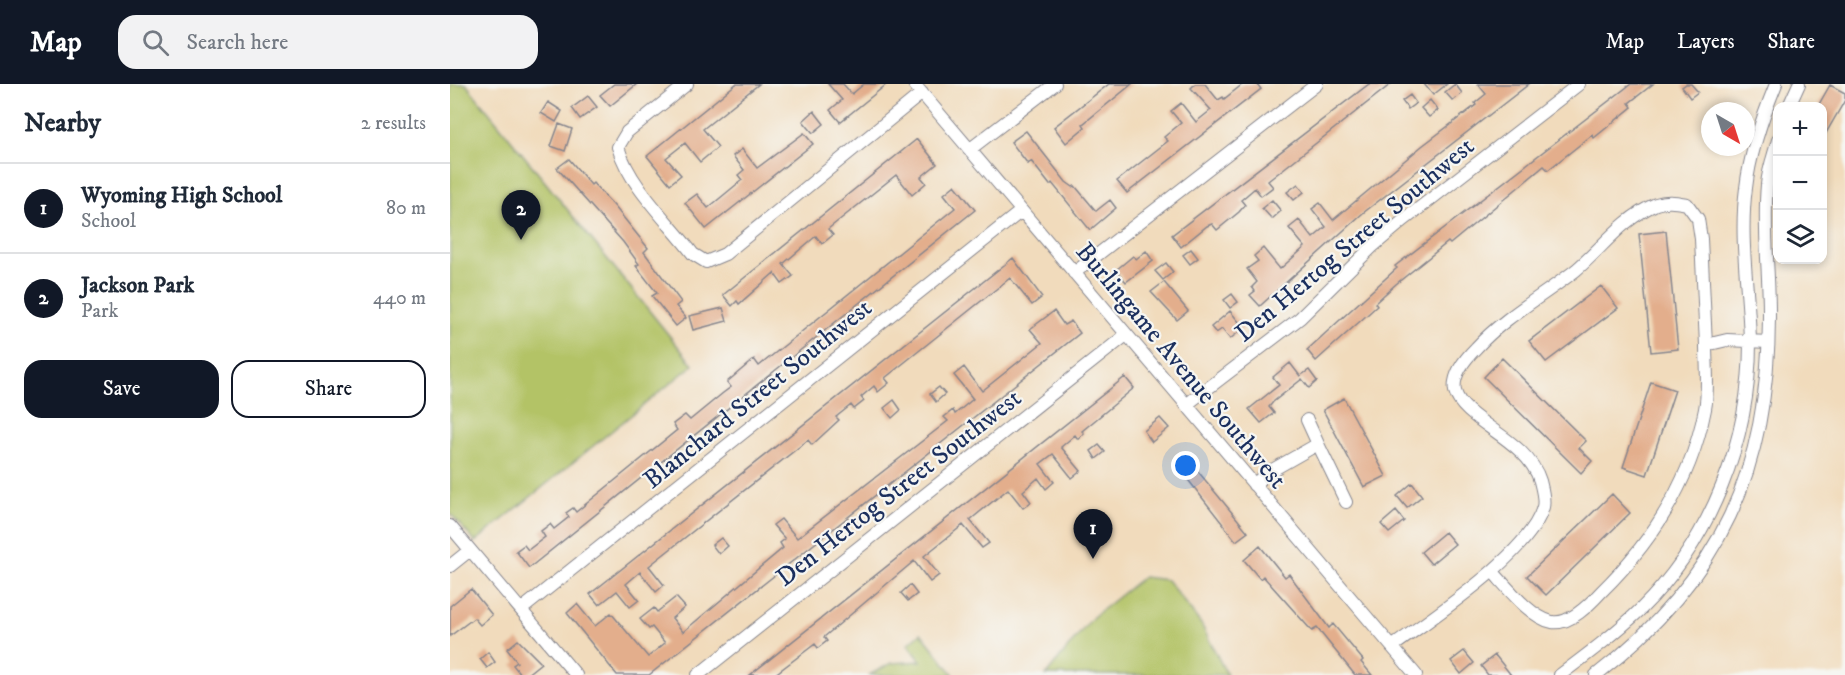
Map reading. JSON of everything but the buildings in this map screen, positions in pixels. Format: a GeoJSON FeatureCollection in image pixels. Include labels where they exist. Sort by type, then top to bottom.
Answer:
{"type":"FeatureCollection","features":[{"type":"Feature","properties":{"kind":"street"},"geometry":{"type":"LineString","coordinates":[[687,84],[627,132],[618,147],[622,161],[634,180],[693,254],[706,262],[725,254],[918,88]]}},
{"type":"Feature","properties":{"kind":"street"},"geometry":{"type":"LineString","coordinates":[[969,150],[1055,84]]}},
{"type":"Feature","properties":{"kind":"street"},"geometry":{"type":"LineString","coordinates":[[1074,273],[1317,84]]}},
{"type":"Feature","properties":{"kind":"street","name":"Den Hertog Street Southwest"},"geometry":{"type":"LineString","coordinates":[[1186,405],[1300,318],[1396,226],[1579,84]]}},
{"type":"Feature","properties":{"kind":"street"},"geometry":{"type":"LineString","coordinates":[[1560,675],[1643,607],[1672,573],[1698,536],[1719,495],[1744,413],[1750,341],[1744,218],[1745,190],[1749,165],[1776,84]]}},
{"type":"Feature","properties":{"kind":"street"},"geometry":{"type":"LineString","coordinates":[[1791,102],[1799,84]]}},
{"type":"Feature","properties":{"kind":"street","name":"Burlingame Avenue Southwest"},"geometry":{"type":"LineString","coordinates":[[918,88],[1020,212],[1416,675]]}},
{"type":"Feature","properties":{"kind":"street"},"geometry":{"type":"LineString","coordinates":[[1765,114],[1773,116]]}},
{"type":"Feature","properties":{"kind":"street"},"geometry":{"type":"LineString","coordinates":[[1596,675],[1623,654],[1664,614],[1711,554],[1727,525],[1755,450],[1767,378],[1765,218],[1767,182],[1774,156]]}},
{"type":"Feature","properties":{"kind":"street"},"geometry":{"type":"LineString","coordinates":[[1392,647],[1493,572],[1539,519],[1544,506],[1543,491],[1530,458],[1464,407],[1454,388],[1456,373],[1477,347],[1582,264],[1616,229],[1657,204],[1670,201],[1687,204],[1698,219],[1701,239],[1706,345],[1706,407],[1692,457],[1670,509],[1648,541],[1616,578],[1575,615],[1563,621],[1551,622],[1523,604],[1493,572]]}},
{"type":"Feature","properties":{"kind":"street","name":"Blanchard Street Southwest"},"geometry":{"type":"LineString","coordinates":[[522,609],[1020,212]]}},
{"type":"Feature","properties":{"kind":"street","name":"Den Hertog Street Southwest"},"geometry":{"type":"LineString","coordinates":[[698,675],[1126,335]]}},
{"type":"Feature","properties":{"kind":"street"},"geometry":{"type":"LineString","coordinates":[[1706,345],[1726,340],[1768,342]]}},
{"type":"Feature","properties":{"kind":"street"},"geometry":{"type":"LineString","coordinates":[[1307,420],[1346,502]]}},
{"type":"Feature","properties":{"kind":"street"},"geometry":{"type":"LineString","coordinates":[[1254,485],[1267,473],[1318,444]]}},
{"type":"Feature","properties":{"kind":"street"},"geometry":{"type":"LineString","coordinates":[[450,526],[576,675]]}},
{"type":"Feature","properties":{"kind":"street"},"geometry":{"type":"LineString","coordinates":[[450,566],[470,550]]}},
{"type":"Feature","properties":{"kind":"green space"},"geometry":{"type":"Polygon","coordinates":[[[450,84],[466,84],[693,365],[475,542],[450,513],[450,84]]]}},
{"type":"Feature","properties":{"kind":"green space"},"geometry":{"type":"Polygon","coordinates":[[[1143,577],[1167,580],[1201,624],[1227,675],[1046,675],[1093,617],[1143,577]]]}},
{"type":"Feature","properties":{"kind":"green space"},"geometry":{"type":"Polygon","coordinates":[[[921,633],[954,675],[869,675],[892,663],[921,661],[908,644],[921,633]]]}},
{"type":"Feature","properties":{"kind":"place","name":"Jackson Park"},"geometry":{"type":"Point","coordinates":[521,240]}},
{"type":"Feature","properties":{"kind":"place","name":"Wyoming High School"},"geometry":{"type":"Point","coordinates":[1093,559]}}]}
